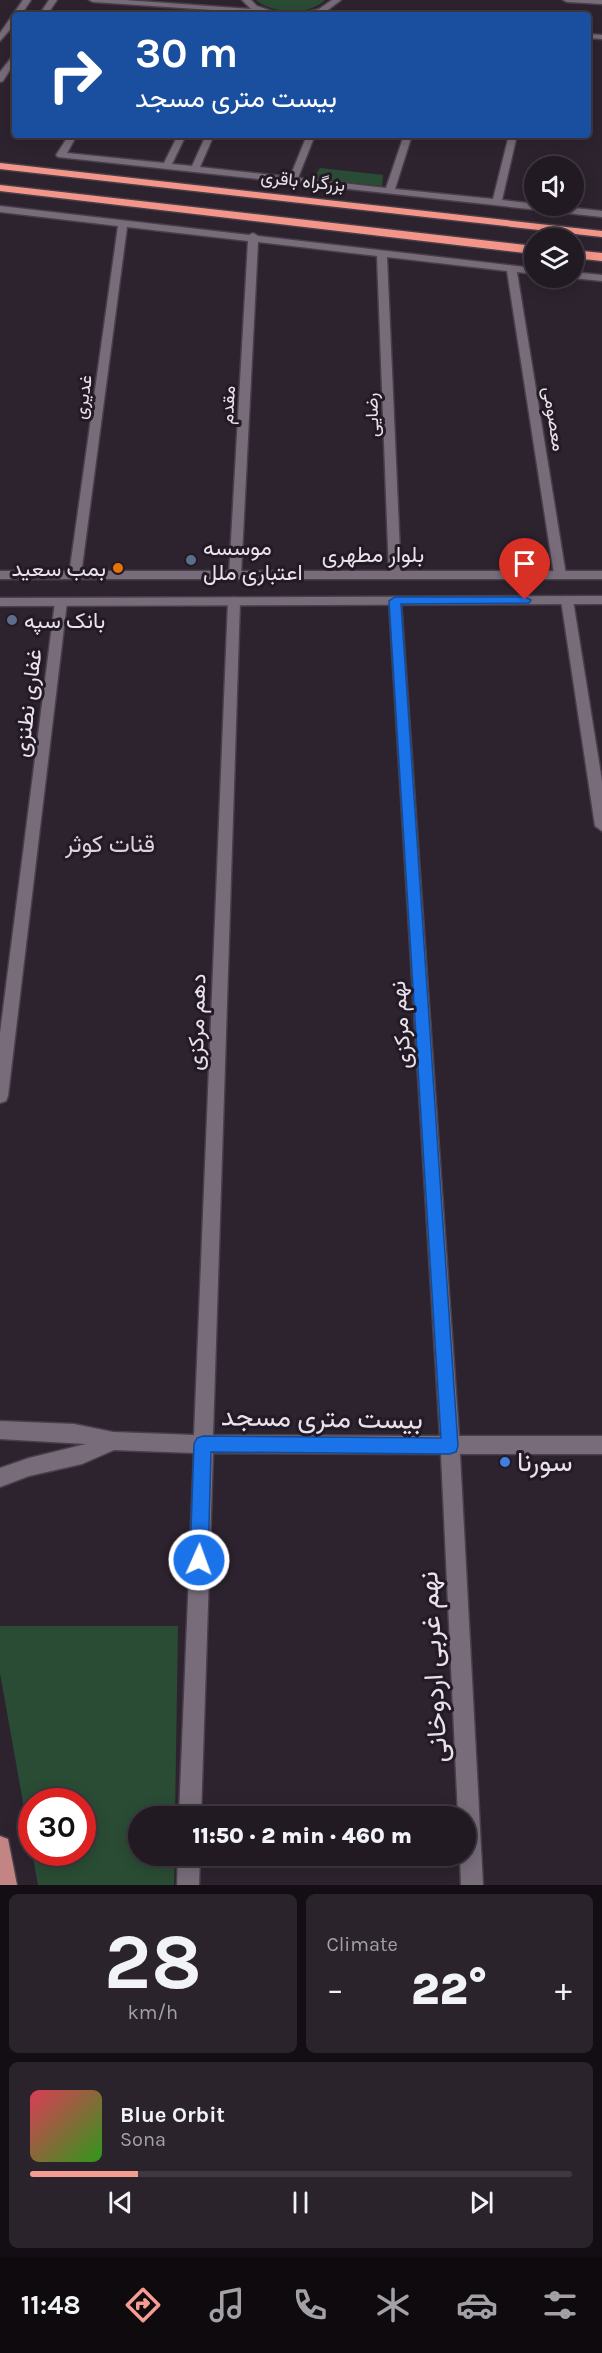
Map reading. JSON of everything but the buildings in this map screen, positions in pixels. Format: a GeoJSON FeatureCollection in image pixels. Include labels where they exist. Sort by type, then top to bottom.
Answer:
{"type":"FeatureCollection","features":[{"type":"Feature","properties":{"kind":"highway","name":"بزرگراه باقری"},"geometry":{"type":"LineString","coordinates":[[0,166],[602,234]]}},
{"type":"Feature","properties":{"kind":"highway","name":"بزرگراه باقری"},"geometry":{"type":"LineString","coordinates":[[0,188],[524,249]]}},
{"type":"Feature","properties":{"kind":"highway"},"geometry":{"type":"LineString","coordinates":[[236,216],[261,210],[262,205],[256,198],[241,193]]}},
{"type":"Feature","properties":{"kind":"highway"},"geometry":{"type":"LineString","coordinates":[[322,226],[315,218],[315,212],[322,207],[336,203]]}},
{"type":"Feature","properties":{"kind":"highway"},"geometry":{"type":"LineString","coordinates":[[584,256],[602,258]]}},
{"type":"Feature","properties":{"kind":"main road"},"geometry":{"type":"LineString","coordinates":[[0,1847],[6,1885]]}},
{"type":"Feature","properties":{"kind":"street"},"geometry":{"type":"LineString","coordinates":[[93,0],[228,12]]}},
{"type":"Feature","properties":{"kind":"street"},"geometry":{"type":"LineString","coordinates":[[246,0],[262,12]]}},
{"type":"Feature","properties":{"kind":"street"},"geometry":{"type":"LineString","coordinates":[[314,12],[332,6],[337,0]]}},
{"type":"Feature","properties":{"kind":"street"},"geometry":{"type":"LineString","coordinates":[[567,0],[602,3]]}},
{"type":"Feature","properties":{"kind":"street"},"geometry":{"type":"LineString","coordinates":[[146,12],[150,4]]}},
{"type":"Feature","properties":{"kind":"street"},"geometry":{"type":"LineString","coordinates":[[1,36],[12,21]]}},
{"type":"Feature","properties":{"kind":"street"},"geometry":{"type":"LineString","coordinates":[[0,79],[12,61]]}},
{"type":"Feature","properties":{"kind":"street"},"geometry":{"type":"LineString","coordinates":[[71,138],[61,155],[602,214]]}},
{"type":"Feature","properties":{"kind":"street"},"geometry":{"type":"LineString","coordinates":[[167,166],[181,138]]}},
{"type":"Feature","properties":{"kind":"street"},"geometry":{"type":"LineString","coordinates":[[195,169],[209,138]]}},
{"type":"Feature","properties":{"kind":"street"},"geometry":{"type":"LineString","coordinates":[[293,180],[310,138]]}},
{"type":"Feature","properties":{"kind":"street"},"geometry":{"type":"LineString","coordinates":[[390,190],[407,138]]}},
{"type":"Feature","properties":{"kind":"street"},"geometry":{"type":"LineString","coordinates":[[497,202],[512,138]]}},
{"type":"Feature","properties":{"kind":"street"},"geometry":{"type":"LineString","coordinates":[[0,209],[524,270]]}},
{"type":"Feature","properties":{"kind":"street","name":"غدیری"},"geometry":{"type":"LineString","coordinates":[[75,575],[123,222]]}},
{"type":"Feature","properties":{"kind":"street","name":"مقدم"},"geometry":{"type":"LineString","coordinates":[[235,575],[253,237]]}},
{"type":"Feature","properties":{"kind":"street","name":"رضایی"},"geometry":{"type":"LineString","coordinates":[[382,253],[395,575]]}},
{"type":"Feature","properties":{"kind":"street","name":"معصومی"},"geometry":{"type":"LineString","coordinates":[[512,269],[560,575]]}},
{"type":"Feature","properties":{"kind":"street"},"geometry":{"type":"LineString","coordinates":[[584,276],[602,278]]}},
{"type":"Feature","properties":{"kind":"street","name":"بلوار مطهری"},"geometry":{"type":"LineString","coordinates":[[0,575],[602,575]]}},
{"type":"Feature","properties":{"kind":"street"},"geometry":{"type":"LineString","coordinates":[[567,600],[602,826]]}},
{"type":"Feature","properties":{"kind":"street","name":"بلوار مطهری"},"geometry":{"type":"LineString","coordinates":[[0,602],[602,600]]}},
{"type":"Feature","properties":{"kind":"street","name":"دهم مرکزی"},"geometry":{"type":"LineString","coordinates":[[190,1806],[234,601]]}},
{"type":"Feature","properties":{"kind":"street","name":"نهم مرکزی"},"geometry":{"type":"LineString","coordinates":[[395,601],[450,1446]]}},
{"type":"Feature","properties":{"kind":"street","name":"غفاری نطنزی"},"geometry":{"type":"LineString","coordinates":[[0,1096],[61,602]]}},
{"type":"Feature","properties":{"kind":"street","name":"بیست متری مسجد"},"geometry":{"type":"LineString","coordinates":[[0,1430],[74,1433],[113,1441],[203,1444],[602,1445]]}},
{"type":"Feature","properties":{"kind":"street","name":"بیست متری مسجد"},"geometry":{"type":"LineString","coordinates":[[0,1478],[17,1469],[79,1456],[113,1441]]}},
{"type":"Feature","properties":{"kind":"street","name":"نهم غربی اردوخانی"},"geometry":{"type":"LineString","coordinates":[[450,1446],[472,1885]]}},
{"type":"Feature","properties":{"kind":"street"},"geometry":{"type":"LineString","coordinates":[[188,1885],[189,1866]]}},
{"type":"Feature","properties":{"kind":"green space"},"geometry":{"type":"Polygon","coordinates":[[[256,0],[325,0],[310,9],[290,11],[271,8],[256,0]]]}},
{"type":"Feature","properties":{"kind":"green space"},"geometry":{"type":"Polygon","coordinates":[[[320,168],[383,175],[382,186],[313,179],[320,168]]]}},
{"type":"Feature","properties":{"kind":"green space"},"geometry":{"type":"Polygon","coordinates":[[[0,1626],[178,1626],[175,1806],[128,1806],[128,1866],[175,1866],[174,1885],[38,1885],[34,1866],[96,1866],[96,1788],[20,1788],[0,1673],[0,1626]]]}},
{"type":"Feature","properties":{"kind":"place","name":"موسسه اعتباری ملل"},"geometry":{"type":"Point","coordinates":[191,560]}},
{"type":"Feature","properties":{"kind":"place","name":"بمب سعید"},"geometry":{"type":"Point","coordinates":[118,568]}},
{"type":"Feature","properties":{"kind":"place","name":"بانک سپه"},"geometry":{"type":"Point","coordinates":[12,620]}},
{"type":"Feature","properties":{"kind":"place","name":"سورنا"},"geometry":{"type":"Point","coordinates":[505,1462]}},
{"type":"Feature","properties":{"kind":"district","name":"قنات کوثر"},"geometry":{"type":"Point","coordinates":[110,844]}},
{"type":"Feature","properties":{"kind":"route"},"geometry":{"type":"LineString","coordinates":[[199,1560],[203,1444],[450,1446],[395,601],[525,600]]}}]}
